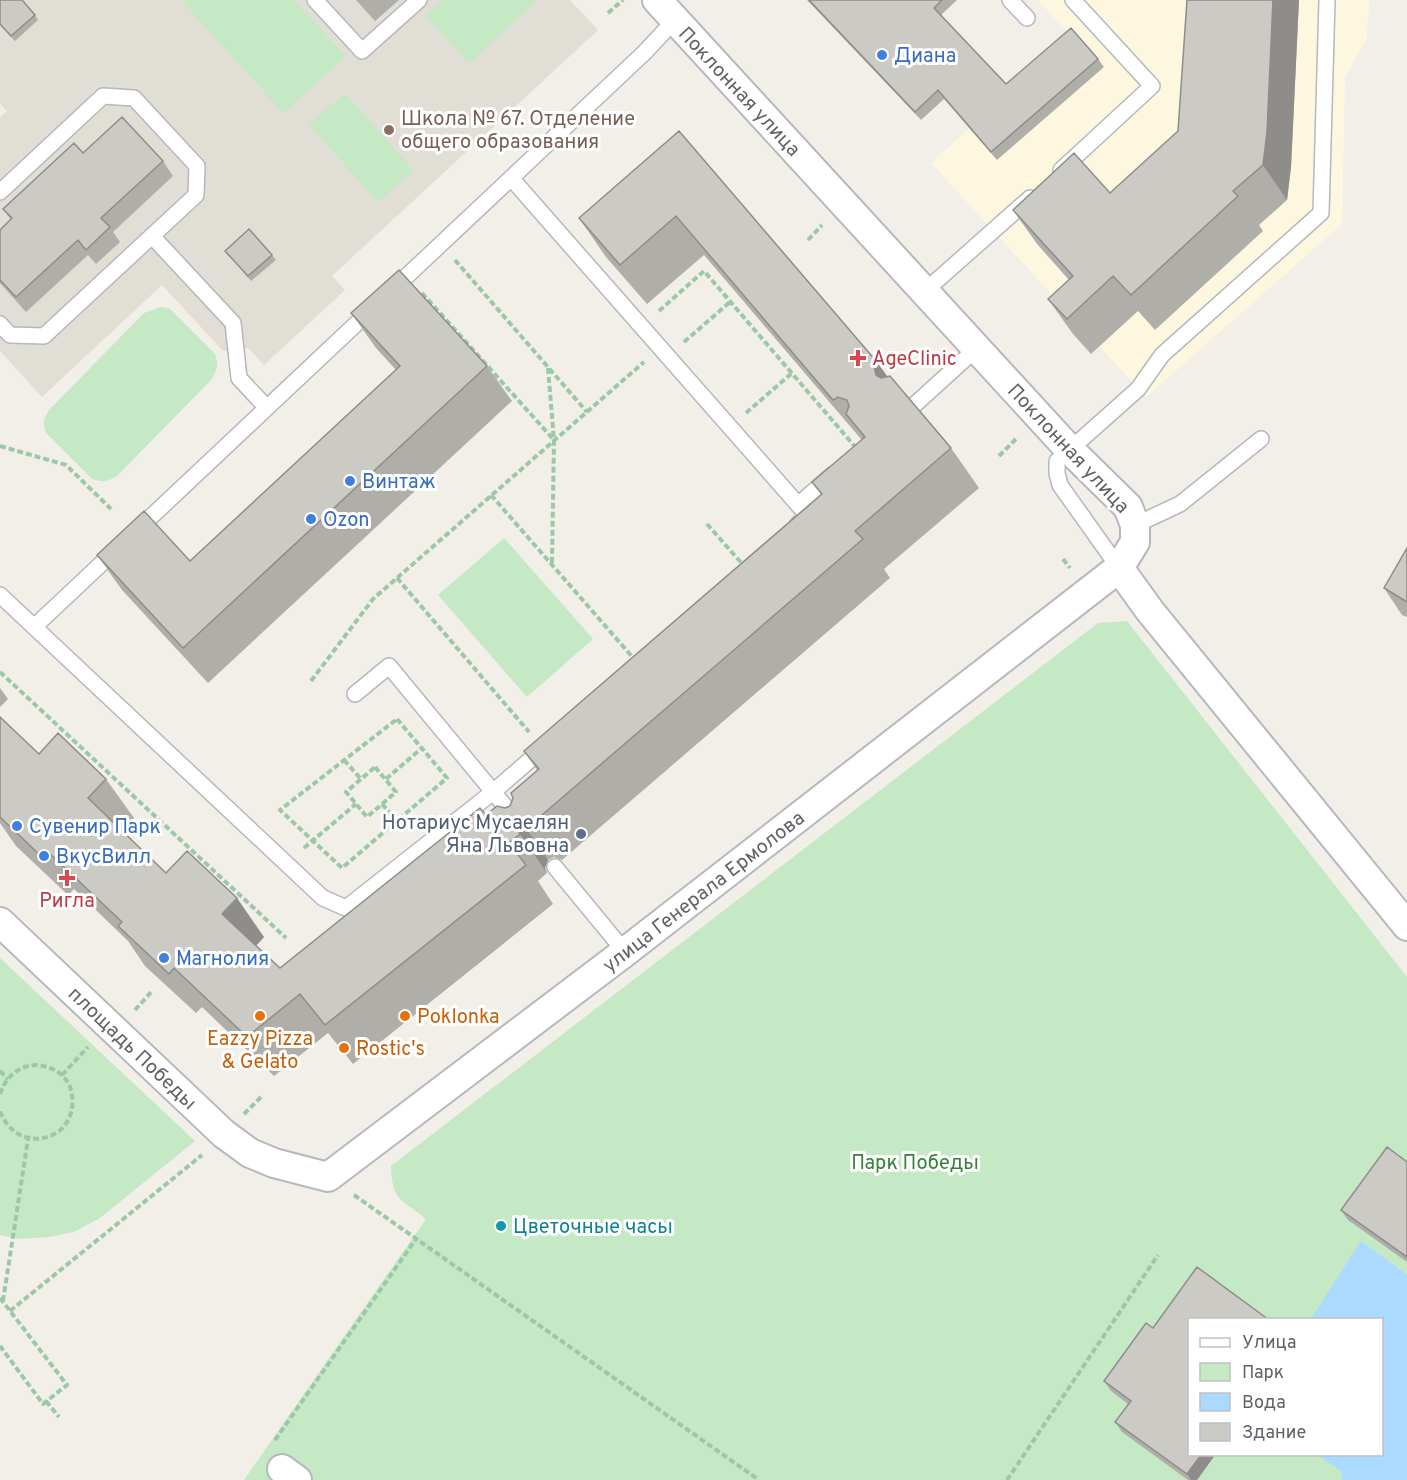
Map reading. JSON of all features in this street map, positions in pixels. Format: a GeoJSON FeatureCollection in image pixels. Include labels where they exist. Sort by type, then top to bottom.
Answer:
{"type":"FeatureCollection","features":[{"type":"Feature","properties":{"kind":"street","name":"Поклонная улица"},"geometry":{"type":"LineString","coordinates":[[666,10],[1069,450],[1128,507],[1135,525],[1135,542],[1119,568]]}},
{"type":"Feature","properties":{"kind":"street"},"geometry":{"type":"LineString","coordinates":[[1119,568],[1150,611],[1407,926]]}},
{"type":"Feature","properties":{"kind":"street","name":"улица Генерала Ермолова"},"geometry":{"type":"LineString","coordinates":[[328,1177],[625,952],[1119,568]]}},
{"type":"Feature","properties":{"kind":"street","name":"площадь Победы"},"geometry":{"type":"LineString","coordinates":[[0,922],[224,1134],[250,1153],[274,1163],[328,1177]]}},
{"type":"Feature","properties":{"kind":"lane"},"geometry":{"type":"LineString","coordinates":[[315,0],[362,51],[419,0]]}},
{"type":"Feature","properties":{"kind":"lane"},"geometry":{"type":"LineString","coordinates":[[1010,0],[1027,18]]}},
{"type":"Feature","properties":{"kind":"lane"},"geometry":{"type":"LineString","coordinates":[[925,291],[1152,86],[1073,0]]}},
{"type":"Feature","properties":{"kind":"lane"},"geometry":{"type":"LineString","coordinates":[[1119,568],[1060,485],[1057,461],[1138,389],[1162,355],[1321,213],[1327,0]]}},
{"type":"Feature","properties":{"kind":"lane"},"geometry":{"type":"LineString","coordinates":[[34,627],[644,53],[666,10]]}},
{"type":"Feature","properties":{"kind":"lane"},"geometry":{"type":"LineString","coordinates":[[0,192],[103,96],[134,98],[197,166],[196,195],[44,336],[10,334],[0,324]]}},
{"type":"Feature","properties":{"kind":"lane"},"geometry":{"type":"LineString","coordinates":[[511,178],[808,516],[791,531]]}},
{"type":"Feature","properties":{"kind":"lane"},"geometry":{"type":"LineString","coordinates":[[152,236],[232,323],[239,378],[267,408]]}},
{"type":"Feature","properties":{"kind":"lane"},"geometry":{"type":"LineString","coordinates":[[910,408],[977,348]]}},
{"type":"Feature","properties":{"kind":"lane"},"geometry":{"type":"LineString","coordinates":[[1135,525],[1180,504],[1261,439]]}},
{"type":"Feature","properties":{"kind":"lane"},"geometry":{"type":"LineString","coordinates":[[798,505],[860,452]]}},
{"type":"Feature","properties":{"kind":"lane"},"geometry":{"type":"LineString","coordinates":[[0,595],[323,898],[346,908],[493,792],[560,733]]}},
{"type":"Feature","properties":{"kind":"lane"},"geometry":{"type":"LineString","coordinates":[[355,694],[389,666],[524,829]]}},
{"type":"Feature","properties":{"kind":"lane"},"geometry":{"type":"LineString","coordinates":[[555,867],[625,952]]}},
{"type":"Feature","properties":{"kind":"path"},"geometry":{"type":"LineString","coordinates":[[608,14],[623,0]]}},
{"type":"Feature","properties":{"kind":"path"},"geometry":{"type":"LineString","coordinates":[[808,240],[830,217]]}},
{"type":"Feature","properties":{"kind":"path"},"geometry":{"type":"LineString","coordinates":[[441,244],[587,412]]}},
{"type":"Feature","properties":{"kind":"path"},"geometry":{"type":"LineString","coordinates":[[642,326],[704,271],[860,452]]}},
{"type":"Feature","properties":{"kind":"path"},"geometry":{"type":"LineString","coordinates":[[407,276],[554,440]]}},
{"type":"Feature","properties":{"kind":"path"},"geometry":{"type":"LineString","coordinates":[[668,356],[730,302]]}},
{"type":"Feature","properties":{"kind":"path"},"geometry":{"type":"LineString","coordinates":[[311,681],[373,599],[650,357]]}},
{"type":"Feature","properties":{"kind":"path"},"geometry":{"type":"LineString","coordinates":[[548,368],[554,440],[552,564]]}},
{"type":"Feature","properties":{"kind":"path"},"geometry":{"type":"LineString","coordinates":[[730,427],[792,373]]}},
{"type":"Feature","properties":{"kind":"path"},"geometry":{"type":"LineString","coordinates":[[999,456],[1025,430]]}},
{"type":"Feature","properties":{"kind":"path"},"geometry":{"type":"LineString","coordinates":[[0,446],[66,465],[111,509]]}},
{"type":"Feature","properties":{"kind":"path"},"geometry":{"type":"LineString","coordinates":[[491,495],[638,664]]}},
{"type":"Feature","properties":{"kind":"path"},"geometry":{"type":"LineString","coordinates":[[707,524],[747,569]]}},
{"type":"Feature","properties":{"kind":"path"},"geometry":{"type":"LineString","coordinates":[[397,578],[543,748]]}},
{"type":"Feature","properties":{"kind":"path"},"geometry":{"type":"LineString","coordinates":[[0,672],[285,938]]}},
{"type":"Feature","properties":{"kind":"path"},"geometry":{"type":"LineString","coordinates":[[397,719],[447,778],[342,868],[280,810],[344,760],[397,719]]}},
{"type":"Feature","properties":{"kind":"path"},"geometry":{"type":"LineString","coordinates":[[386,779],[442,730]]}},
{"type":"Feature","properties":{"kind":"path"},"geometry":{"type":"LineString","coordinates":[[344,760],[361,779]]}},
{"type":"Feature","properties":{"kind":"path"},"geometry":{"type":"LineString","coordinates":[[375,767],[386,779],[396,792],[367,817],[346,792],[375,767]]}},
{"type":"Feature","properties":{"kind":"path"},"geometry":{"type":"LineString","coordinates":[[286,864],[356,804]]}},
{"type":"Feature","properties":{"kind":"path"},"geometry":{"type":"LineString","coordinates":[[382,804],[420,849]]}},
{"type":"Feature","properties":{"kind":"path"},"geometry":{"type":"LineString","coordinates":[[62,1075],[109,1024]]}},
{"type":"Feature","properties":{"kind":"path"},"geometry":{"type":"LineString","coordinates":[[0,1094],[8,1079],[19,1069],[30,1065],[41,1065],[52,1068],[62,1075],[70,1086],[73,1099],[72,1113],[66,1125],[56,1134],[44,1139],[28,1139],[10,1129],[2,1122],[0,1111]]}},
{"type":"Feature","properties":{"kind":"path"},"geometry":{"type":"LineString","coordinates":[[0,1071],[8,1079]]}},
{"type":"Feature","properties":{"kind":"path"},"geometry":{"type":"LineString","coordinates":[[239,1119],[263,1095]]}},
{"type":"Feature","properties":{"kind":"path"},"geometry":{"type":"LineString","coordinates":[[0,1346],[43,1404],[67,1385],[1,1299],[28,1139]]}},
{"type":"Feature","properties":{"kind":"path"},"geometry":{"type":"LineString","coordinates":[[10,1311],[206,1152]]}},
{"type":"Feature","properties":{"kind":"path"},"geometry":{"type":"LineString","coordinates":[[328,1177],[759,1480]]}},
{"type":"Feature","properties":{"kind":"path"},"geometry":{"type":"LineString","coordinates":[[283,1465],[416,1239]]}},
{"type":"Feature","properties":{"kind":"path"},"geometry":{"type":"LineString","coordinates":[[1007,1480],[1158,1255]]}},
{"type":"Feature","properties":{"kind":"path"},"geometry":{"type":"LineString","coordinates":[[46,1401],[59,1417]]}},
{"type":"Feature","properties":{"kind":"shaded area"},"geometry":{"type":"Polygon","coordinates":[[[0,0],[570,0],[598,30],[332,276],[345,290],[264,365],[248,348],[223,351],[162,285],[42,397],[0,351],[0,117],[7,111],[0,104],[0,0]]]}},
{"type":"Feature","properties":{"kind":"shaded area"},"geometry":{"type":"Polygon","coordinates":[[[1038,0],[1370,0],[1366,40],[1345,77],[1342,224],[1146,397],[931,163],[1071,36],[1038,0]]]}},
{"type":"Feature","properties":{"kind":"green space"},"geometry":{"type":"Polygon","coordinates":[[[181,0],[294,0],[346,56],[283,113],[181,0]]]}},
{"type":"Feature","properties":{"kind":"green space"},"geometry":{"type":"Polygon","coordinates":[[[442,0],[534,0],[536,2],[469,63],[425,16],[442,0]]]}},
{"type":"Feature","properties":{"kind":"green space"},"geometry":{"type":"Polygon","coordinates":[[[345,93],[414,171],[378,202],[309,125],[345,93]]]}},
{"type":"Feature","properties":{"kind":"green space"},"geometry":{"type":"Polygon","coordinates":[[[161,307],[169,308],[215,354],[216,370],[211,380],[117,476],[105,481],[92,479],[46,433],[45,418],[50,409],[144,313],[161,307]]]}},
{"type":"Feature","properties":{"kind":"green space"},"geometry":{"type":"Polygon","coordinates":[[[504,538],[593,639],[527,697],[438,595],[504,538]]]}},
{"type":"Feature","properties":{"kind":"green space","name":"Парк Победы"},"geometry":{"type":"Polygon","coordinates":[[[1127,621],[1407,977],[1407,1480],[244,1480],[426,1219],[396,1193],[391,1166],[1098,623],[1127,621]]]}},
{"type":"Feature","properties":{"kind":"green space"},"geometry":{"type":"Polygon","coordinates":[[[0,958],[195,1141],[100,1218],[74,1232],[20,1239],[0,1235],[0,958]]]}},
{"type":"Feature","properties":{"kind":"water"},"geometry":{"type":"Polygon","coordinates":[[[1361,1241],[1407,1275],[1407,1480],[1343,1480],[1341,1471],[1319,1456],[1383,1456],[1383,1318],[1312,1318],[1361,1241]]]}},
{"type":"Feature","properties":{"kind":"building"},"geometry":{"type":"Polygon","coordinates":[[[0,0],[22,0],[35,15],[11,36],[0,24],[0,0]]]}},
{"type":"Feature","properties":{"kind":"building"},"geometry":{"type":"Polygon","coordinates":[[[809,0],[942,0],[934,8],[1006,84],[1071,28],[1098,59],[991,152],[938,90],[915,112],[809,0]]]}},
{"type":"Feature","properties":{"kind":"building"},"geometry":{"type":"Polygon","coordinates":[[[1187,0],[1273,0],[1267,132],[1263,165],[1233,191],[1238,196],[1131,295],[1113,276],[1067,319],[1048,299],[1073,276],[1013,210],[1074,153],[1110,193],[1178,131],[1187,0]]]}},
{"type":"Feature","properties":{"kind":"building"},"geometry":{"type":"Polygon","coordinates":[[[122,117],[163,161],[101,218],[110,227],[86,250],[78,240],[16,297],[0,280],[0,230],[12,218],[3,209],[74,143],[83,153],[122,117]]]}},
{"type":"Feature","properties":{"kind":"building"},"geometry":{"type":"Polygon","coordinates":[[[679,131],[877,362],[874,366],[876,375],[881,378],[890,376],[951,448],[855,531],[863,539],[535,821],[527,818],[521,821],[518,829],[520,834],[509,843],[526,865],[325,1025],[300,994],[247,1037],[174,968],[169,974],[118,926],[122,922],[46,850],[41,856],[0,817],[0,717],[39,754],[58,733],[106,779],[88,798],[166,873],[187,851],[237,898],[222,914],[280,968],[480,808],[486,815],[497,806],[505,808],[510,806],[513,798],[511,793],[539,769],[524,751],[822,494],[812,482],[865,437],[846,414],[849,406],[847,400],[838,397],[833,400],[676,216],[620,265],[579,218],[679,131]]]}},
{"type":"Feature","properties":{"kind":"building"},"geometry":{"type":"Polygon","coordinates":[[[249,229],[272,255],[248,276],[225,251],[249,229]]]}},
{"type":"Feature","properties":{"kind":"building"},"geometry":{"type":"Polygon","coordinates":[[[399,270],[487,366],[183,648],[97,555],[144,511],[190,561],[400,366],[351,313],[399,270]]]}},
{"type":"Feature","properties":{"kind":"building"},"geometry":{"type":"Polygon","coordinates":[[[1407,548],[1407,602],[1384,588],[1407,548]]]}},
{"type":"Feature","properties":{"kind":"building"},"geometry":{"type":"Polygon","coordinates":[[[1387,1147],[1407,1162],[1407,1257],[1341,1210],[1387,1147]]]}},
{"type":"Feature","properties":{"kind":"building"},"geometry":{"type":"Polygon","coordinates":[[[1197,1267],[1266,1318],[1188,1318],[1188,1456],[1200,1456],[1187,1474],[1115,1422],[1131,1401],[1104,1381],[1146,1323],[1153,1328],[1197,1267]]]}},
{"type":"Feature","properties":{"kind":"place","name":"Диана"},"geometry":{"type":"Point","coordinates":[882,55]}},
{"type":"Feature","properties":{"kind":"place","name":"Школа № 67. Отделение общего образования"},"geometry":{"type":"Point","coordinates":[389,130]}},
{"type":"Feature","properties":{"kind":"place","name":"AgeClinic"},"geometry":{"type":"Point","coordinates":[858,358]}},
{"type":"Feature","properties":{"kind":"place","name":"Винтаж"},"geometry":{"type":"Point","coordinates":[350,481]}},
{"type":"Feature","properties":{"kind":"place","name":"Ozon"},"geometry":{"type":"Point","coordinates":[311,519]}},
{"type":"Feature","properties":{"kind":"place","name":"Сувенир Парк"},"geometry":{"type":"Point","coordinates":[17,826]}},
{"type":"Feature","properties":{"kind":"place","name":"Нотариус Мусаелян Яна Львовна"},"geometry":{"type":"Point","coordinates":[581,834]}},
{"type":"Feature","properties":{"kind":"place","name":"ВкусВилл"},"geometry":{"type":"Point","coordinates":[44,856]}},
{"type":"Feature","properties":{"kind":"place","name":"Ригла"},"geometry":{"type":"Point","coordinates":[67,878]}},
{"type":"Feature","properties":{"kind":"place","name":"Магнолия"},"geometry":{"type":"Point","coordinates":[164,958]}},
{"type":"Feature","properties":{"kind":"place","name":"Eazzy Pizza & Gelato"},"geometry":{"type":"Point","coordinates":[260,1016]}},
{"type":"Feature","properties":{"kind":"place","name":"Poklonka"},"geometry":{"type":"Point","coordinates":[405,1016]}},
{"type":"Feature","properties":{"kind":"place","name":"Rostic's"},"geometry":{"type":"Point","coordinates":[344,1048]}},
{"type":"Feature","properties":{"kind":"place","name":"Цветочные часы"},"geometry":{"type":"Point","coordinates":[501,1226]}}]}
